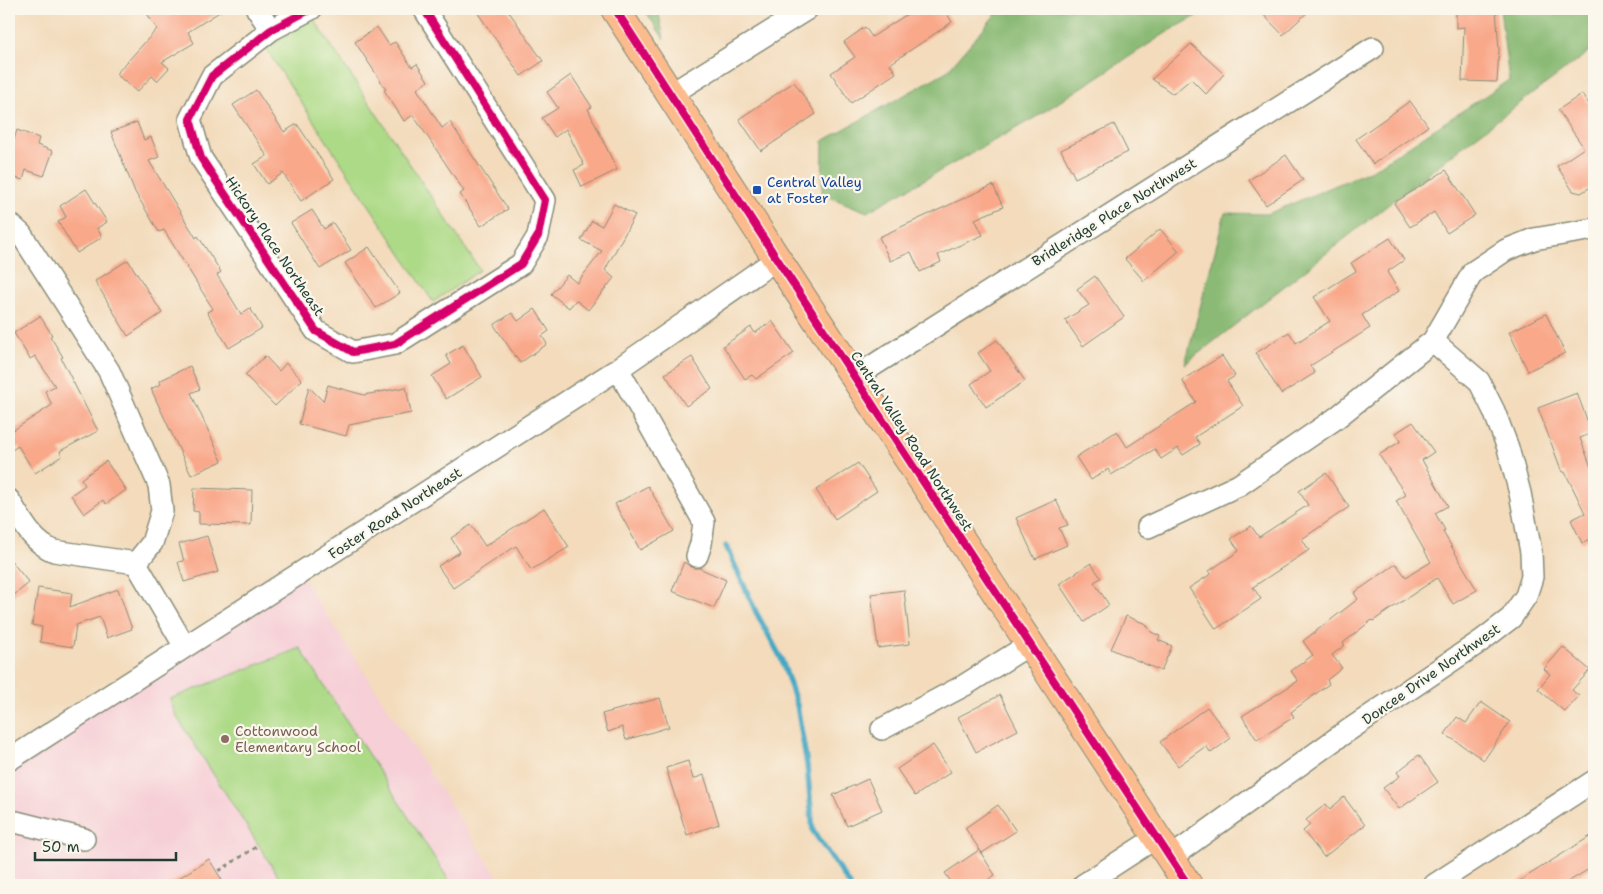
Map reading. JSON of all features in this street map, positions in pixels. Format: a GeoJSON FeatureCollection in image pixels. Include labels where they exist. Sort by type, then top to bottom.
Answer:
{"type":"FeatureCollection","features":[{"type":"Feature","properties":{"kind":"main road","name":"Central Valley Road Northwest"},"geometry":{"type":"LineString","coordinates":[[615,9],[1188,885]]}},
{"type":"Feature","properties":{"kind":"street"},"geometry":{"type":"LineString","coordinates":[[257,9],[271,30]]}},
{"type":"Feature","properties":{"kind":"street","name":"Hickory Place Northeast"},"geometry":{"type":"LineString","coordinates":[[311,9],[271,30],[212,76],[190,119],[201,158],[316,330],[353,352],[395,344],[521,264],[538,236],[545,200],[424,9]]}},
{"type":"Feature","properties":{"kind":"street"},"geometry":{"type":"LineString","coordinates":[[671,94],[807,9]]}},
{"type":"Feature","properties":{"kind":"street","name":"Bridleridge Place Northwest"},"geometry":{"type":"LineString","coordinates":[[855,377],[1373,48]]}},
{"type":"Feature","properties":{"kind":"street"},"geometry":{"type":"LineString","coordinates":[[9,224],[22,234],[109,371],[159,485],[162,511],[152,543],[136,563]]}},
{"type":"Feature","properties":{"kind":"street"},"geometry":{"type":"LineString","coordinates":[[1148,527],[1239,485],[1335,420],[1432,342],[1473,272],[1506,250],[1534,239],[1594,229]]}},
{"type":"Feature","properties":{"kind":"street","name":"Foster Road Northeast"},"geometry":{"type":"LineString","coordinates":[[9,760],[618,369],[777,259]]}},
{"type":"Feature","properties":{"kind":"street","name":"Doncee Drive Northwest"},"geometry":{"type":"LineString","coordinates":[[1083,885],[1164,848],[1337,738],[1481,642],[1511,618],[1526,596],[1532,577],[1531,552],[1520,493],[1508,448],[1494,411],[1479,381],[1432,342]]}},
{"type":"Feature","properties":{"kind":"street"},"geometry":{"type":"LineString","coordinates":[[618,369],[704,522],[697,556]]}},
{"type":"Feature","properties":{"kind":"street"},"geometry":{"type":"LineString","coordinates":[[9,500],[35,540],[44,547],[54,551],[136,563]]}},
{"type":"Feature","properties":{"kind":"street"},"geometry":{"type":"LineString","coordinates":[[136,563],[185,647]]}},
{"type":"Feature","properties":{"kind":"street"},"geometry":{"type":"LineString","coordinates":[[882,728],[965,685],[1030,644]]}},
{"type":"Feature","properties":{"kind":"street"},"geometry":{"type":"LineString","coordinates":[[1434,885],[1594,781]]}},
{"type":"Feature","properties":{"kind":"street"},"geometry":{"type":"LineString","coordinates":[[9,822],[16,822],[84,839]]}},
{"type":"Feature","properties":{"kind":"path"},"geometry":{"type":"LineString","coordinates":[[219,871],[256,847]]}},
{"type":"Feature","properties":{"kind":"shaded area","name":"Cottonwood Elementary School"},"geometry":{"type":"Polygon","coordinates":[[[300,574],[503,885],[9,885],[9,760],[300,574]]]}},
{"type":"Feature","properties":{"kind":"green space"},"geometry":{"type":"Polygon","coordinates":[[[644,9],[658,9],[664,39],[644,9]]]}},
{"type":"Feature","properties":{"kind":"green space"},"geometry":{"type":"Polygon","coordinates":[[[1000,9],[1209,9],[1166,33],[1036,117],[867,212],[822,194],[823,141],[947,71],[1000,9]]]}},
{"type":"Feature","properties":{"kind":"green space"},"geometry":{"type":"Polygon","coordinates":[[[1500,9],[1594,9],[1594,48],[1476,136],[1185,364],[1225,213],[1268,214],[1374,169],[1509,80],[1500,9]]]}},
{"type":"Feature","properties":{"kind":"green space"},"geometry":{"type":"Polygon","coordinates":[[[313,18],[480,270],[433,302],[266,49],[313,18]]]}},
{"type":"Feature","properties":{"kind":"green space"},"geometry":{"type":"Polygon","coordinates":[[[300,648],[452,885],[284,885],[175,714],[170,699],[300,648]]]}},
{"type":"Feature","properties":{"kind":"building"},"geometry":{"type":"Polygon","coordinates":[[[144,9],[224,9],[188,32],[194,43],[162,62],[169,68],[157,81],[152,76],[137,92],[116,74],[157,29],[144,9]]]}},
{"type":"Feature","properties":{"kind":"building"},"geometry":{"type":"Polygon","coordinates":[[[475,9],[507,9],[543,61],[521,76],[475,9]]]}},
{"type":"Feature","properties":{"kind":"building"},"geometry":{"type":"Polygon","coordinates":[[[915,9],[944,9],[952,22],[890,64],[896,73],[851,103],[831,73],[855,57],[844,42],[865,27],[872,37],[915,9]]]}},
{"type":"Feature","properties":{"kind":"building"},"geometry":{"type":"Polygon","coordinates":[[[1258,9],[1311,9],[1283,35],[1258,9]]]}},
{"type":"Feature","properties":{"kind":"building"},"geometry":{"type":"Polygon","coordinates":[[[1456,9],[1496,9],[1499,50],[1497,82],[1462,81],[1464,27],[1456,28],[1456,9]]]}},
{"type":"Feature","properties":{"kind":"building"},"geometry":{"type":"Polygon","coordinates":[[[377,27],[389,45],[395,42],[412,67],[417,64],[428,81],[417,89],[442,128],[450,122],[508,209],[481,226],[460,194],[464,191],[413,115],[404,121],[384,90],[386,89],[355,42],[377,27]]]}},
{"type":"Feature","properties":{"kind":"building"},"geometry":{"type":"Polygon","coordinates":[[[1191,44],[1224,74],[1206,94],[1191,79],[1173,94],[1152,79],[1191,44]]]}},
{"type":"Feature","properties":{"kind":"building"},"geometry":{"type":"Polygon","coordinates":[[[571,75],[592,107],[588,109],[617,170],[582,187],[574,170],[584,165],[566,129],[555,137],[542,118],[558,108],[547,92],[571,75]]]}},
{"type":"Feature","properties":{"kind":"building"},"geometry":{"type":"Polygon","coordinates":[[[794,82],[816,114],[761,151],[739,119],[794,82]]]}},
{"type":"Feature","properties":{"kind":"building"},"geometry":{"type":"Polygon","coordinates":[[[256,90],[284,132],[297,124],[334,179],[301,201],[283,173],[267,184],[254,164],[267,156],[233,105],[256,90]]]}},
{"type":"Feature","properties":{"kind":"building"},"geometry":{"type":"Polygon","coordinates":[[[1582,94],[1594,111],[1594,185],[1581,193],[1573,191],[1557,166],[1584,148],[1558,110],[1582,94]]]}},
{"type":"Feature","properties":{"kind":"building"},"geometry":{"type":"Polygon","coordinates":[[[1410,101],[1428,126],[1373,164],[1356,139],[1410,101]]]}},
{"type":"Feature","properties":{"kind":"building"},"geometry":{"type":"Polygon","coordinates":[[[137,122],[144,140],[151,137],[159,157],[149,161],[196,238],[198,236],[221,272],[217,275],[241,314],[250,308],[262,328],[229,348],[207,312],[213,309],[164,230],[159,232],[135,192],[111,132],[137,122]]]}},
{"type":"Feature","properties":{"kind":"building"},"geometry":{"type":"Polygon","coordinates":[[[1114,124],[1128,152],[1075,178],[1061,150],[1114,124]]]}},
{"type":"Feature","properties":{"kind":"building"},"geometry":{"type":"Polygon","coordinates":[[[17,130],[39,138],[37,145],[53,151],[44,176],[26,170],[23,180],[9,176],[9,156],[17,130]]]}},
{"type":"Feature","properties":{"kind":"building"},"geometry":{"type":"Polygon","coordinates":[[[1286,155],[1303,180],[1266,205],[1249,180],[1286,155]]]}},
{"type":"Feature","properties":{"kind":"building"},"geometry":{"type":"Polygon","coordinates":[[[1446,170],[1475,215],[1447,233],[1434,212],[1410,227],[1394,203],[1446,170]]]}},
{"type":"Feature","properties":{"kind":"building"},"geometry":{"type":"Polygon","coordinates":[[[993,185],[1003,207],[975,219],[983,235],[938,255],[941,262],[920,272],[911,252],[890,261],[879,237],[993,185]]]}},
{"type":"Feature","properties":{"kind":"building"},"geometry":{"type":"Polygon","coordinates":[[[86,189],[107,222],[97,228],[102,237],[77,253],[58,222],[66,217],[60,206],[86,189]]]}},
{"type":"Feature","properties":{"kind":"building"},"geometry":{"type":"Polygon","coordinates":[[[614,204],[635,215],[605,270],[614,278],[588,310],[576,300],[569,308],[551,294],[567,275],[577,283],[602,251],[581,240],[592,221],[602,226],[614,204]]]}},
{"type":"Feature","properties":{"kind":"building"},"geometry":{"type":"Polygon","coordinates":[[[312,210],[324,229],[333,223],[351,250],[320,269],[291,223],[312,210]]]}},
{"type":"Feature","properties":{"kind":"building"},"geometry":{"type":"Polygon","coordinates":[[[1160,229],[1179,251],[1144,281],[1125,259],[1160,229]]]}},
{"type":"Feature","properties":{"kind":"building"},"geometry":{"type":"Polygon","coordinates":[[[1390,238],[1404,260],[1387,272],[1399,291],[1362,315],[1370,328],[1310,366],[1315,373],[1281,394],[1256,353],[1289,332],[1296,343],[1330,321],[1314,297],[1356,271],[1351,263],[1390,238]]]}},
{"type":"Feature","properties":{"kind":"building"},"geometry":{"type":"Polygon","coordinates":[[[369,247],[400,293],[376,308],[345,263],[369,247]]]}},
{"type":"Feature","properties":{"kind":"building"},"geometry":{"type":"Polygon","coordinates":[[[128,260],[162,313],[128,336],[95,281],[128,260]]]}},
{"type":"Feature","properties":{"kind":"building"},"geometry":{"type":"Polygon","coordinates":[[[1095,276],[1124,317],[1083,346],[1065,320],[1089,305],[1077,289],[1095,276]]]}},
{"type":"Feature","properties":{"kind":"building"},"geometry":{"type":"Polygon","coordinates":[[[535,309],[549,331],[542,336],[547,344],[520,363],[494,325],[512,313],[518,321],[535,309]]]}},
{"type":"Feature","properties":{"kind":"building"},"geometry":{"type":"Polygon","coordinates":[[[1546,314],[1565,353],[1528,371],[1509,332],[1546,314]]]}},
{"type":"Feature","properties":{"kind":"building"},"geometry":{"type":"Polygon","coordinates":[[[40,316],[52,335],[50,336],[63,357],[61,358],[98,431],[60,451],[62,456],[35,473],[18,446],[9,452],[9,433],[52,405],[45,391],[55,386],[35,356],[30,359],[14,333],[40,316]]]}},
{"type":"Feature","properties":{"kind":"building"},"geometry":{"type":"Polygon","coordinates":[[[772,321],[794,353],[756,379],[752,375],[745,379],[723,346],[751,327],[755,333],[772,321]]]}},
{"type":"Feature","properties":{"kind":"building"},"geometry":{"type":"Polygon","coordinates":[[[997,340],[1025,381],[986,407],[971,384],[990,371],[978,353],[997,340]]]}},
{"type":"Feature","properties":{"kind":"building"},"geometry":{"type":"Polygon","coordinates":[[[463,345],[482,377],[446,399],[432,376],[451,364],[446,355],[463,345]]]}},
{"type":"Feature","properties":{"kind":"building"},"geometry":{"type":"Polygon","coordinates":[[[265,356],[279,371],[286,363],[302,380],[275,406],[245,375],[265,356]]]}},
{"type":"Feature","properties":{"kind":"building"},"geometry":{"type":"Polygon","coordinates":[[[1222,356],[1235,376],[1227,381],[1243,406],[1195,437],[1200,444],[1183,455],[1178,448],[1161,459],[1155,449],[1111,475],[1108,469],[1091,480],[1076,457],[1117,431],[1127,447],[1196,402],[1182,380],[1222,356]]]}},
{"type":"Feature","properties":{"kind":"building"},"geometry":{"type":"Polygon","coordinates":[[[692,357],[712,389],[686,406],[665,374],[692,357]]]}},
{"type":"Feature","properties":{"kind":"building"},"geometry":{"type":"Polygon","coordinates":[[[190,366],[200,389],[191,393],[222,461],[191,475],[151,389],[161,384],[159,381],[190,366]]]}},
{"type":"Feature","properties":{"kind":"building"},"geometry":{"type":"Polygon","coordinates":[[[328,385],[364,395],[406,387],[411,413],[349,425],[346,436],[299,424],[309,387],[323,401],[328,385]]]}},
{"type":"Feature","properties":{"kind":"building"},"geometry":{"type":"Polygon","coordinates":[[[1577,393],[1592,433],[1580,438],[1594,475],[1594,537],[1582,543],[1571,520],[1585,513],[1565,472],[1562,472],[1538,408],[1577,393]]]}},
{"type":"Feature","properties":{"kind":"building"},"geometry":{"type":"Polygon","coordinates":[[[1413,422],[1434,452],[1422,460],[1448,506],[1435,513],[1445,530],[1443,532],[1477,590],[1453,604],[1437,578],[1372,620],[1343,643],[1345,645],[1332,655],[1342,668],[1327,680],[1329,684],[1291,712],[1294,717],[1257,740],[1242,716],[1298,681],[1291,671],[1313,655],[1303,641],[1358,599],[1354,593],[1396,564],[1406,577],[1431,562],[1396,501],[1406,495],[1379,455],[1401,441],[1396,433],[1413,422]]]}},
{"type":"Feature","properties":{"kind":"building"},"geometry":{"type":"Polygon","coordinates":[[[106,461],[126,490],[106,504],[103,500],[84,514],[71,495],[85,485],[81,479],[106,461]]]}},
{"type":"Feature","properties":{"kind":"building"},"geometry":{"type":"Polygon","coordinates":[[[858,463],[877,491],[835,519],[816,490],[858,463]]]}},
{"type":"Feature","properties":{"kind":"building"},"geometry":{"type":"Polygon","coordinates":[[[1326,473],[1349,507],[1302,539],[1309,550],[1253,587],[1261,599],[1216,629],[1189,588],[1211,574],[1209,571],[1239,551],[1231,539],[1251,526],[1259,537],[1308,505],[1299,491],[1326,473]]]}},
{"type":"Feature","properties":{"kind":"building"},"geometry":{"type":"Polygon","coordinates":[[[648,486],[674,531],[640,550],[615,504],[648,486]]]}},
{"type":"Feature","properties":{"kind":"building"},"geometry":{"type":"Polygon","coordinates":[[[194,488],[252,490],[251,525],[199,524],[199,512],[193,511],[194,488]]]}},
{"type":"Feature","properties":{"kind":"building"},"geometry":{"type":"Polygon","coordinates":[[[1056,500],[1068,525],[1059,528],[1067,545],[1035,559],[1016,518],[1056,500]]]}},
{"type":"Feature","properties":{"kind":"building"},"geometry":{"type":"Polygon","coordinates":[[[544,508],[569,547],[531,570],[516,546],[453,588],[438,566],[460,552],[451,538],[471,525],[485,546],[544,508]]]}},
{"type":"Feature","properties":{"kind":"building"},"geometry":{"type":"Polygon","coordinates":[[[207,536],[218,572],[184,582],[178,562],[184,561],[179,544],[207,536]]]}},
{"type":"Feature","properties":{"kind":"building"},"geometry":{"type":"Polygon","coordinates":[[[9,558],[29,583],[9,599],[9,558]]]}},
{"type":"Feature","properties":{"kind":"building"},"geometry":{"type":"Polygon","coordinates":[[[684,562],[693,568],[699,568],[726,580],[714,608],[672,591],[684,562]]]}},
{"type":"Feature","properties":{"kind":"building"},"geometry":{"type":"Polygon","coordinates":[[[1091,563],[1101,578],[1094,582],[1109,605],[1084,622],[1059,584],[1091,563]]]}},
{"type":"Feature","properties":{"kind":"building"},"geometry":{"type":"Polygon","coordinates":[[[38,588],[72,593],[70,607],[118,589],[132,629],[107,638],[100,617],[76,625],[73,647],[40,642],[42,627],[32,625],[38,588]]]}},
{"type":"Feature","properties":{"kind":"building"},"geometry":{"type":"Polygon","coordinates":[[[904,590],[910,644],[878,648],[871,594],[904,590]]]}},
{"type":"Feature","properties":{"kind":"building"},"geometry":{"type":"Polygon","coordinates":[[[1126,616],[1146,624],[1151,632],[1160,636],[1158,640],[1172,646],[1161,671],[1111,649],[1126,616]]]}},
{"type":"Feature","properties":{"kind":"building"},"geometry":{"type":"Polygon","coordinates":[[[1563,647],[1590,670],[1572,690],[1579,696],[1565,712],[1538,689],[1550,674],[1544,669],[1563,647]]]}},
{"type":"Feature","properties":{"kind":"building"},"geometry":{"type":"Polygon","coordinates":[[[1000,695],[1018,730],[976,752],[958,717],[1000,695]]]}},
{"type":"Feature","properties":{"kind":"building"},"geometry":{"type":"Polygon","coordinates":[[[660,698],[669,727],[626,740],[622,727],[608,732],[602,714],[660,698]]]}},
{"type":"Feature","properties":{"kind":"building"},"geometry":{"type":"Polygon","coordinates":[[[1481,702],[1510,722],[1484,760],[1445,734],[1457,717],[1466,723],[1481,702]]]}},
{"type":"Feature","properties":{"kind":"building"},"geometry":{"type":"Polygon","coordinates":[[[1207,707],[1231,738],[1211,753],[1206,746],[1178,766],[1160,742],[1207,707]]]}},
{"type":"Feature","properties":{"kind":"building"},"geometry":{"type":"Polygon","coordinates":[[[933,745],[951,772],[915,796],[897,769],[933,745]]]}},
{"type":"Feature","properties":{"kind":"building"},"geometry":{"type":"Polygon","coordinates":[[[1419,755],[1438,782],[1399,809],[1383,788],[1400,776],[1397,772],[1419,755]]]}},
{"type":"Feature","properties":{"kind":"building"},"geometry":{"type":"Polygon","coordinates":[[[688,761],[693,779],[704,775],[719,824],[687,835],[666,768],[688,761]]]}},
{"type":"Feature","properties":{"kind":"building"},"geometry":{"type":"Polygon","coordinates":[[[868,779],[882,810],[847,826],[833,795],[868,779]]]}},
{"type":"Feature","properties":{"kind":"building"},"geometry":{"type":"Polygon","coordinates":[[[1344,797],[1365,825],[1324,857],[1303,831],[1310,825],[1306,820],[1326,804],[1330,809],[1344,797]]]}},
{"type":"Feature","properties":{"kind":"building"},"geometry":{"type":"Polygon","coordinates":[[[998,805],[1016,831],[982,853],[965,828],[998,805]]]}},
{"type":"Feature","properties":{"kind":"building"},"geometry":{"type":"Polygon","coordinates":[[[1594,834],[1594,866],[1563,885],[1513,885],[1594,834]]]}},
{"type":"Feature","properties":{"kind":"building"},"geometry":{"type":"Polygon","coordinates":[[[979,850],[995,875],[980,885],[953,885],[945,873],[979,850]]]}},
{"type":"Feature","properties":{"kind":"building"},"geometry":{"type":"Polygon","coordinates":[[[209,859],[225,885],[168,885],[209,859]]]}},
{"type":"Feature","properties":{"kind":"waterway"},"geometry":{"type":"LineString","coordinates":[[726,546],[756,612],[781,658],[797,705],[807,765],[813,831],[850,885]]}},
{"type":"Feature","properties":{"kind":"cycle path"},"geometry":{"type":"LineString","coordinates":[[311,9],[271,30],[212,76],[190,119],[201,158],[316,331],[353,352],[395,344],[521,264],[538,236],[545,200],[424,9]]}},
{"type":"Feature","properties":{"kind":"cycle path"},"geometry":{"type":"LineString","coordinates":[[615,9],[1188,885]]}},
{"type":"Feature","properties":{"kind":"place","name":"Central Valley at Foster"},"geometry":{"type":"Point","coordinates":[757,190]}},
{"type":"Feature","properties":{"kind":"place","name":"Cottonwood Elementary School"},"geometry":{"type":"Point","coordinates":[225,739]}}]}
